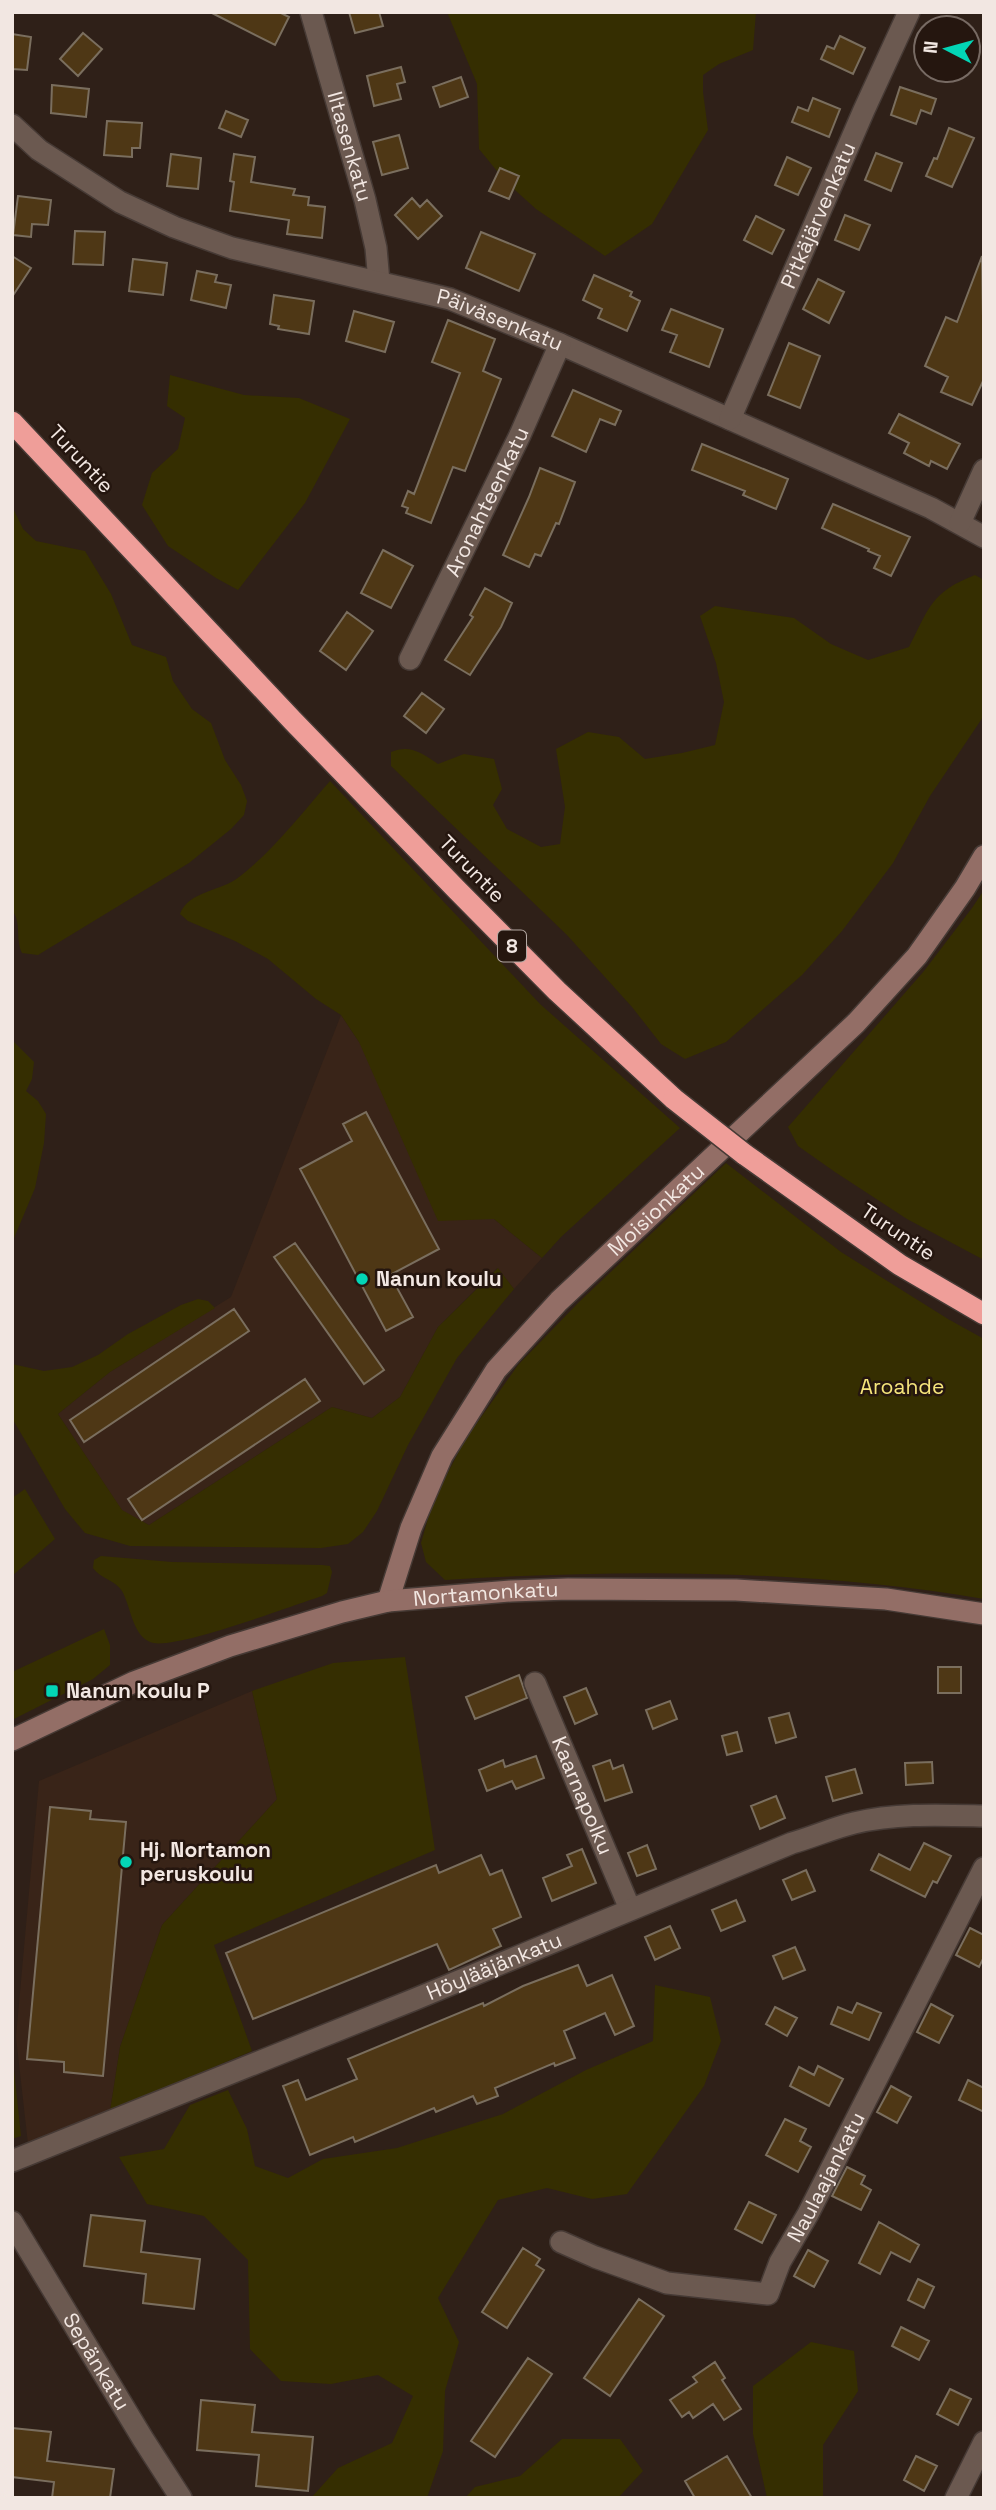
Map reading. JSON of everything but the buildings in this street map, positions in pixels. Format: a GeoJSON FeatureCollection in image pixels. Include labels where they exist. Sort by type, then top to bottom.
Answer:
{"type":"FeatureCollection","features":[{"type":"Feature","properties":{"kind":"highway","name":"Turuntie"},"geometry":{"type":"LineString","coordinates":[[12,422],[293,721],[557,991],[674,1100],[744,1154],[901,1265],[984,1314]]}},
{"type":"Feature","properties":{"kind":"main road","name":"Moisionkatu"},"geometry":{"type":"LineString","coordinates":[[388,1601],[411,1528],[442,1456],[496,1370],[559,1301],[856,1023],[917,956],[984,856]]}},
{"type":"Feature","properties":{"kind":"main road","name":"Nortamonkatu"},"geometry":{"type":"LineString","coordinates":[[12,1740],[134,1682],[230,1646],[388,1601],[545,1590],[736,1590],[886,1599],[984,1614]]}},
{"type":"Feature","properties":{"kind":"street","name":"Iltasenkatu"},"geometry":{"type":"LineString","coordinates":[[311,12],[365,200],[376,248],[379,282]]}},
{"type":"Feature","properties":{"kind":"street","name":"Pitkäjärvenkatu"},"geometry":{"type":"LineString","coordinates":[[730,419],[909,12]]}},
{"type":"Feature","properties":{"kind":"street","name":"Päiväsenkatu"},"geometry":{"type":"LineString","coordinates":[[12,125],[39,150],[120,202],[174,227],[232,248],[450,299],[730,419],[960,523],[984,537]]}},
{"type":"Feature","properties":{"kind":"street","name":"Aronahteenkatu"},"geometry":{"type":"LineString","coordinates":[[410,659],[520,435],[560,344]]}},
{"type":"Feature","properties":{"kind":"street"},"geometry":{"type":"LineString","coordinates":[[960,523],[984,470]]}},
{"type":"Feature","properties":{"kind":"street","name":"Kaarnapolku"},"geometry":{"type":"LineString","coordinates":[[535,1683],[630,1909]]}},
{"type":"Feature","properties":{"kind":"street","name":"Höylääjänkatu"},"geometry":{"type":"LineString","coordinates":[[12,2161],[414,2000],[792,1843],[852,1823],[888,1817],[921,1814],[984,1816]]}},
{"type":"Feature","properties":{"kind":"street","name":"Naulaajankatu"},"geometry":{"type":"LineString","coordinates":[[561,2242],[667,2283],[768,2294],[780,2262],[984,1868]]}},
{"type":"Feature","properties":{"kind":"street","name":"Sepänkatu"},"geometry":{"type":"LineString","coordinates":[[12,2222],[181,2498]]}},
{"type":"Feature","properties":{"kind":"street"},"geometry":{"type":"LineString","coordinates":[[956,2498],[984,2442]]}},
{"type":"Feature","properties":{"kind":"shaded area","name":"Nanun koulu"},"geometry":{"type":"Polygon","coordinates":[[[341,1015],[494,1219],[542,1258],[514,1289],[497,1268],[438,1327],[400,1397],[372,1418],[332,1407],[149,1525],[122,1511],[58,1414],[110,1372],[231,1297],[341,1015]]]}},
{"type":"Feature","properties":{"kind":"shaded area","name":"Hj. Nortamon peruskoulu"},"geometry":{"type":"Polygon","coordinates":[[[252,1691],[277,1799],[162,1925],[120,2047],[110,2111],[28,2144],[16,2037],[39,1781],[252,1691]]]}},
{"type":"Feature","properties":{"kind":"green space"},"geometry":{"type":"Polygon","coordinates":[[[447,12],[756,12],[753,50],[719,64],[703,75],[708,130],[652,224],[605,256],[536,209],[506,182],[479,149],[477,84],[447,12]]]}},
{"type":"Feature","properties":{"kind":"green space"},"geometry":{"type":"Polygon","coordinates":[[[170,375],[244,395],[299,398],[350,419],[305,503],[238,590],[168,546],[142,505],[152,473],[178,449],[185,418],[167,406],[170,375]]]}},
{"type":"Feature","properties":{"kind":"green space"},"geometry":{"type":"Polygon","coordinates":[[[12,506],[23,529],[36,541],[85,551],[111,594],[132,645],[166,657],[173,681],[192,709],[211,723],[225,760],[241,785],[247,801],[244,815],[231,829],[189,863],[38,955],[22,953],[17,920],[12,910],[12,506]]]}},
{"type":"Feature","properties":{"kind":"green space"},"geometry":{"type":"Polygon","coordinates":[[[975,575],[984,580],[984,715],[930,796],[893,863],[842,931],[802,975],[726,1042],[685,1059],[661,1044],[632,1007],[567,935],[391,766],[391,752],[404,749],[421,753],[438,764],[464,754],[494,759],[502,789],[493,805],[507,829],[541,847],[560,844],[565,807],[556,749],[588,732],[619,737],[645,759],[715,745],[724,702],[716,663],[700,616],[715,606],[794,618],[831,644],[868,660],[909,647],[927,612],[940,595],[960,581],[975,575]]]}},
{"type":"Feature","properties":{"kind":"green space"},"geometry":{"type":"Polygon","coordinates":[[[330,781],[540,1004],[680,1128],[561,1237],[542,1258],[494,1219],[438,1221],[359,1042],[341,1015],[316,999],[268,959],[235,941],[188,921],[180,914],[190,900],[232,882],[251,868],[330,781]]]}},
{"type":"Feature","properties":{"kind":"green space"},"geometry":{"type":"Polygon","coordinates":[[[984,890],[984,1260],[907,1219],[835,1172],[798,1146],[788,1127],[924,971],[984,890]]]}},
{"type":"Feature","properties":{"kind":"green space"},"geometry":{"type":"Polygon","coordinates":[[[12,1040],[34,1062],[32,1079],[26,1091],[38,1101],[46,1114],[44,1143],[35,1188],[12,1243],[12,1040]]]}},
{"type":"Feature","properties":{"kind":"green space","name":"Aroahde"},"geometry":{"type":"Polygon","coordinates":[[[726,1163],[841,1252],[984,1339],[984,1599],[851,1582],[715,1574],[580,1574],[445,1580],[426,1562],[421,1543],[433,1501],[465,1440],[518,1365],[579,1302],[726,1163]]]}},
{"type":"Feature","properties":{"kind":"green space"},"geometry":{"type":"Polygon","coordinates":[[[498,1268],[514,1289],[457,1358],[408,1445],[377,1511],[363,1532],[348,1544],[321,1548],[130,1546],[85,1533],[65,1509],[12,1418],[12,1364],[44,1371],[72,1367],[98,1355],[128,1334],[181,1305],[198,1299],[208,1301],[215,1308],[110,1372],[58,1414],[122,1510],[149,1525],[332,1407],[372,1418],[400,1397],[438,1327],[498,1268]]]}},
{"type":"Feature","properties":{"kind":"green space"},"geometry":{"type":"Polygon","coordinates":[[[25,1489],[55,1539],[12,1576],[12,1498],[25,1489]]]}},
{"type":"Feature","properties":{"kind":"green space"},"geometry":{"type":"Polygon","coordinates":[[[101,1556],[172,1562],[322,1565],[330,1566],[332,1572],[327,1593],[322,1596],[206,1634],[162,1643],[150,1642],[139,1633],[122,1591],[93,1568],[94,1560],[101,1556]]]}},
{"type":"Feature","properties":{"kind":"green space"},"geometry":{"type":"Polygon","coordinates":[[[104,1629],[110,1645],[110,1665],[93,1679],[12,1720],[12,1672],[104,1629]]]}},
{"type":"Feature","properties":{"kind":"green space"},"geometry":{"type":"Polygon","coordinates":[[[405,1657],[435,1850],[214,1945],[252,2051],[110,2111],[120,2047],[162,1925],[277,1799],[252,1691],[333,1663],[405,1657]]]}},
{"type":"Feature","properties":{"kind":"green space"},"geometry":{"type":"Polygon","coordinates":[[[655,1985],[710,1997],[721,2041],[704,2086],[627,2194],[592,2199],[547,2188],[498,2200],[438,2298],[459,2342],[445,2391],[443,2451],[427,2498],[311,2498],[338,2468],[392,2443],[413,2396],[378,2375],[331,2384],[281,2381],[250,2349],[248,2260],[204,2216],[147,2204],[119,2157],[164,2149],[190,2105],[228,2090],[247,2129],[255,2166],[288,2178],[323,2159],[397,2148],[503,2114],[586,2070],[653,2041],[655,1985]]]}},
{"type":"Feature","properties":{"kind":"green space"},"geometry":{"type":"Polygon","coordinates":[[[12,2051],[21,2136],[12,2139],[12,2051]]]}},
{"type":"Feature","properties":{"kind":"green space"},"geometry":{"type":"Polygon","coordinates":[[[811,2342],[854,2351],[858,2391],[823,2445],[823,2498],[767,2498],[753,2434],[753,2386],[811,2342]]]}},
{"type":"Feature","properties":{"kind":"green space"},"geometry":{"type":"Polygon","coordinates":[[[562,2439],[620,2439],[643,2471],[618,2498],[465,2498],[475,2487],[520,2476],[562,2439]]]}},
{"type":"Feature","properties":{"kind":"place","name":"Nanun koulu"},"geometry":{"type":"Point","coordinates":[362,1279]}},
{"type":"Feature","properties":{"kind":"place","name":"Nanun koulu P"},"geometry":{"type":"Point","coordinates":[52,1691]}},
{"type":"Feature","properties":{"kind":"place","name":"Hj. Nortamon peruskoulu"},"geometry":{"type":"Point","coordinates":[126,1862]}}]}
